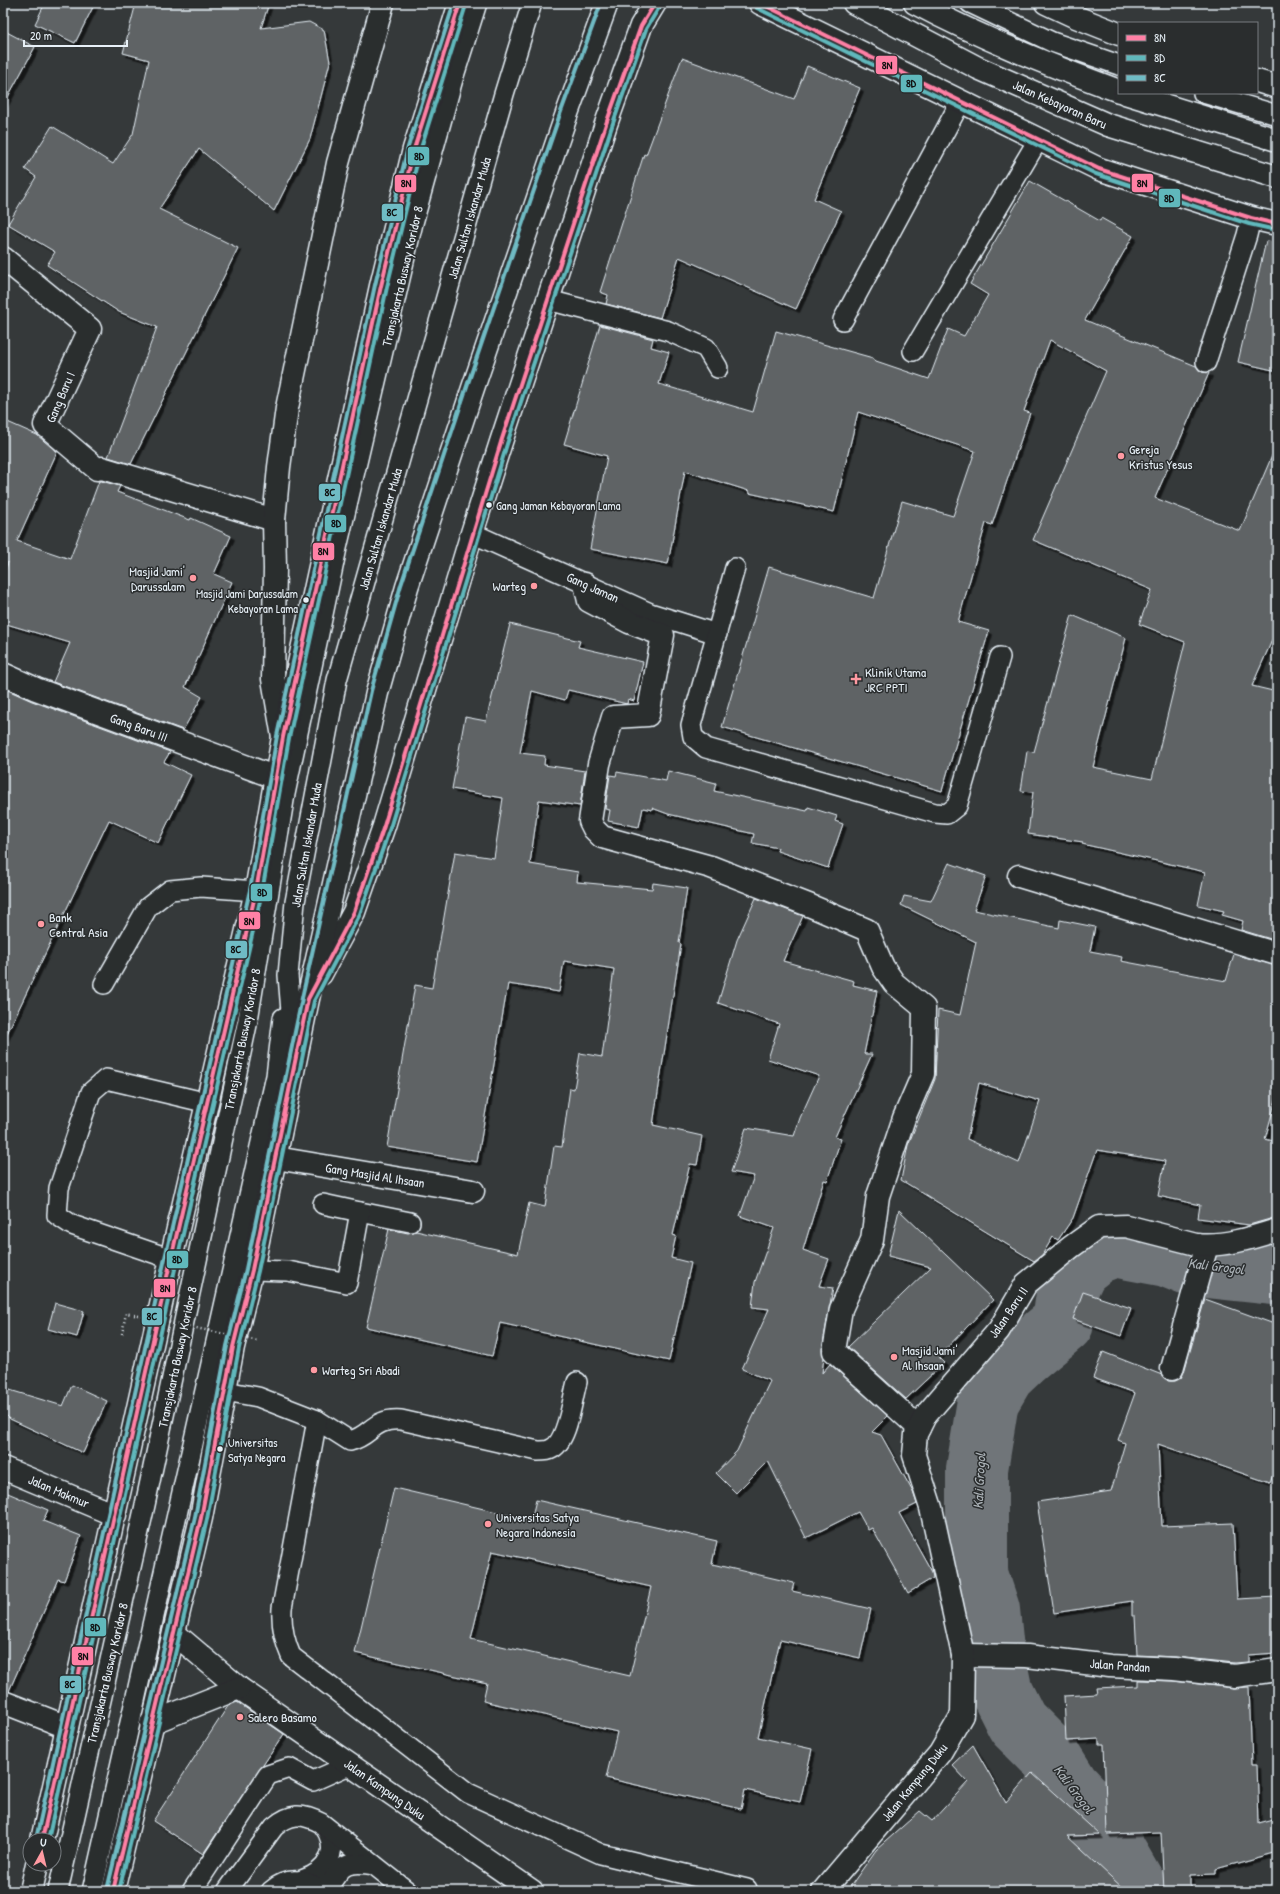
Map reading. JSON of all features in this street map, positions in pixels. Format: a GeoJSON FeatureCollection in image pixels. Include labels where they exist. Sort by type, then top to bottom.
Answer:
{"type":"FeatureCollection","features":[{"type":"Feature","properties":{"kind":"main road"},"geometry":{"type":"LineString","coordinates":[[283,738],[273,679],[275,569],[274,520],[287,408],[338,163],[383,3]]}},
{"type":"Feature","properties":{"kind":"main road"},"geometry":{"type":"LineString","coordinates":[[44,1832],[256,891],[283,738],[382,279],[414,149],[460,3]]}},
{"type":"Feature","properties":{"kind":"main road","name":"Jalan Sultan Iskandar Muda"},"geometry":{"type":"LineString","coordinates":[[113,1891],[151,1723],[201,1518],[233,1347],[252,1270],[308,999],[377,693],[407,587],[565,119],[607,3]]}},
{"type":"Feature","properties":{"kind":"main road"},"geometry":{"type":"LineString","coordinates":[[308,999],[354,912],[384,826],[472,533],[548,300],[641,26],[654,3]]}},
{"type":"Feature","properties":{"kind":"main road"},"geometry":{"type":"LineString","coordinates":[[760,3],[1099,169],[1251,218],[1277,224]]}},
{"type":"Feature","properties":{"kind":"main road","name":"Jalan Kebayoran Baru"},"geometry":{"type":"LineString","coordinates":[[854,3],[978,68],[1108,125],[1277,177]]}},
{"type":"Feature","properties":{"kind":"main road"},"geometry":{"type":"LineString","coordinates":[[915,3],[959,26],[1049,65],[1118,91]]}},
{"type":"Feature","properties":{"kind":"main road"},"geometry":{"type":"LineString","coordinates":[[1046,3],[1076,18],[1118,34]]}},
{"type":"Feature","properties":{"kind":"main road"},"geometry":{"type":"LineString","coordinates":[[1258,81],[1277,87]]}},
{"type":"Feature","properties":{"kind":"main road"},"geometry":{"type":"LineString","coordinates":[[1128,94],[1277,140]]}},
{"type":"Feature","properties":{"kind":"main road","name":"Gang Baru I"},"geometry":{"type":"LineString","coordinates":[[3,258],[90,329],[45,425],[97,469],[102,468],[274,520]]}},
{"type":"Feature","properties":{"kind":"main road"},"geometry":{"type":"LineString","coordinates":[[584,584],[589,601],[629,622],[663,635],[648,715],[613,717],[599,764],[590,821],[594,829],[602,837],[711,867],[811,906],[867,930],[883,968],[894,983],[924,1008],[923,1074],[904,1118],[878,1196],[872,1240],[841,1309],[834,1351],[919,1428]]}},
{"type":"Feature","properties":{"kind":"main road","name":"Gang Baru III"},"geometry":{"type":"LineString","coordinates":[[3,674],[36,689],[277,778]]}},
{"type":"Feature","properties":{"kind":"main road"},"geometry":{"type":"LineString","coordinates":[[1019,876],[1277,954]]}},
{"type":"Feature","properties":{"kind":"main road","name":"Gang Masjid Al Ihsaan"},"geometry":{"type":"LineString","coordinates":[[276,1158],[473,1191]]}},
{"type":"Feature","properties":{"kind":"main road","name":"Jalan Baru II"},"geometry":{"type":"LineString","coordinates":[[971,1655],[931,1508],[914,1455],[916,1434],[925,1416],[999,1330],[1026,1284],[1071,1247],[1099,1227],[1126,1226],[1196,1244],[1204,1255],[1277,1230]]}},
{"type":"Feature","properties":{"kind":"main road"},"geometry":{"type":"LineString","coordinates":[[1172,1369],[1204,1255]]}},
{"type":"Feature","properties":{"kind":"main road","name":"Jalan Makmur"},"geometry":{"type":"LineString","coordinates":[[3,1468],[115,1515]]}},
{"type":"Feature","properties":{"kind":"main road","name":"Jalan Kampung Duku"},"geometry":{"type":"LineString","coordinates":[[174,1633],[239,1688],[532,1891]]}},
{"type":"Feature","properties":{"kind":"main road","name":"Jalan Kampung Duku"},"geometry":{"type":"LineString","coordinates":[[822,1891],[940,1753],[962,1715],[971,1655]]}},
{"type":"Feature","properties":{"kind":"main road","name":"Jalan Pandan"},"geometry":{"type":"LineString","coordinates":[[971,1655],[1027,1656],[1110,1666],[1174,1669],[1235,1676],[1277,1670]]}},
{"type":"Feature","properties":{"kind":"main road"},"geometry":{"type":"LineString","coordinates":[[151,1723],[239,1688]]}},
{"type":"Feature","properties":{"kind":"main road"},"geometry":{"type":"LineString","coordinates":[[3,1702],[67,1727]]}},
{"type":"Feature","properties":{"kind":"main road"},"geometry":{"type":"LineString","coordinates":[[31,1891],[35,1872]]}},
{"type":"Feature","properties":{"kind":"lane","name":"Transjakarta Busway Koridor 8"},"geometry":{"type":"LineString","coordinates":[[58,1891],[143,1512],[248,1020],[285,794],[337,548],[413,223],[453,79],[477,3]]}},
{"type":"Feature","properties":{"kind":"lane","name":"Jalan Sultan Iskandar Muda"},"geometry":{"type":"LineString","coordinates":[[295,1067],[288,975],[295,902],[337,680],[502,102],[532,3]]}},
{"type":"Feature","properties":{"kind":"lane"},"geometry":{"type":"LineString","coordinates":[[970,3],[1052,42],[1118,65]]}},
{"type":"Feature","properties":{"kind":"lane"},"geometry":{"type":"LineString","coordinates":[[1206,94],[1277,115]]}},
{"type":"Feature","properties":{"kind":"lane"},"geometry":{"type":"LineString","coordinates":[[843,320],[961,101]]}},
{"type":"Feature","properties":{"kind":"lane"},"geometry":{"type":"LineString","coordinates":[[914,351],[1038,140]]}},
{"type":"Feature","properties":{"kind":"lane"},"geometry":{"type":"LineString","coordinates":[[1206,362],[1247,235],[1251,218]]}},
{"type":"Feature","properties":{"kind":"lane"},"geometry":{"type":"LineString","coordinates":[[548,300],[668,331],[706,348],[718,368]]}},
{"type":"Feature","properties":{"kind":"lane","name":"Gang Jaman"},"geometry":{"type":"LineString","coordinates":[[472,533],[650,613],[717,634]]}},
{"type":"Feature","properties":{"kind":"lane"},"geometry":{"type":"LineString","coordinates":[[735,568],[691,725],[693,737],[706,748],[927,811],[947,814],[957,806],[1000,658]]}},
{"type":"Feature","properties":{"kind":"lane"},"geometry":{"type":"LineString","coordinates":[[104,984],[148,907],[170,890],[202,887],[256,891]]}},
{"type":"Feature","properties":{"kind":"lane"},"geometry":{"type":"LineString","coordinates":[[92,1891],[276,1076],[288,975]]}},
{"type":"Feature","properties":{"kind":"lane"},"geometry":{"type":"LineString","coordinates":[[172,1259],[72,1225],[57,1215],[59,1188],[90,1092],[106,1079],[208,1103]]}},
{"type":"Feature","properties":{"kind":"lane"},"geometry":{"type":"LineString","coordinates":[[323,1204],[410,1222]]}},
{"type":"Feature","properties":{"kind":"lane"},"geometry":{"type":"LineString","coordinates":[[252,1270],[288,1271],[347,1283],[360,1212]]}},
{"type":"Feature","properties":{"kind":"lane"},"geometry":{"type":"LineString","coordinates":[[225,1391],[258,1397],[316,1420],[350,1441],[358,1439],[378,1423],[389,1419],[401,1420],[525,1450],[544,1451],[551,1450],[560,1442],[564,1434],[577,1382]]}},
{"type":"Feature","properties":{"kind":"lane"},"geometry":{"type":"LineString","coordinates":[[316,1420],[282,1608],[281,1625],[285,1643],[291,1656],[468,1793],[601,1854],[747,1889]]}},
{"type":"Feature","properties":{"kind":"lane"},"geometry":{"type":"LineString","coordinates":[[192,1891],[268,1775],[289,1768],[313,1781],[349,1764]]}},
{"type":"Feature","properties":{"kind":"lane"},"geometry":{"type":"LineString","coordinates":[[227,1891],[265,1839],[283,1819],[295,1816],[308,1816],[321,1822],[406,1891]]}},
{"type":"Feature","properties":{"kind":"lane"},"geometry":{"type":"LineString","coordinates":[[271,1891],[278,1885],[290,1880],[302,1880],[314,1876],[324,1868],[330,1857],[332,1845],[328,1832],[321,1822]]}},
{"type":"Feature","properties":{"kind":"lane"},"geometry":{"type":"LineString","coordinates":[[326,1891],[333,1879],[345,1866],[356,1862],[374,1865]]}},
{"type":"Feature","properties":{"kind":"lane"},"geometry":{"type":"LineString","coordinates":[[302,1880],[314,1885],[320,1891]]}},
{"type":"Feature","properties":{"kind":"path"},"geometry":{"type":"LineString","coordinates":[[134,1315],[258,1341]]}},
{"type":"Feature","properties":{"kind":"building"},"geometry":{"type":"Polygon","coordinates":[[[45,3],[95,3],[75,43],[35,24],[45,3]]]}},
{"type":"Feature","properties":{"kind":"building"},"geometry":{"type":"Polygon","coordinates":[[[136,3],[269,3],[261,28],[309,22],[324,30],[330,62],[310,139],[274,211],[199,149],[159,209],[238,248],[131,464],[108,457],[157,327],[119,312],[47,265],[55,252],[8,224],[36,177],[25,169],[52,126],[113,164],[133,134],[149,60],[123,53],[136,3]]]}},
{"type":"Feature","properties":{"kind":"building"},"geometry":{"type":"Polygon","coordinates":[[[3,30],[35,47],[3,106],[3,30]]]}},
{"type":"Feature","properties":{"kind":"building"},"geometry":{"type":"Polygon","coordinates":[[[682,58],[794,99],[807,66],[860,88],[814,199],[841,211],[796,309],[679,257],[660,318],[606,304],[608,295],[600,292],[644,154],[646,155],[682,58]]]}},
{"type":"Feature","properties":{"kind":"building"},"geometry":{"type":"Polygon","coordinates":[[[1030,181],[1100,221],[1101,218],[1133,236],[1085,320],[1196,366],[1202,372],[1209,373],[1155,498],[1240,531],[1277,444],[1277,629],[1252,686],[1277,692],[1277,928],[1274,940],[1241,930],[1243,921],[1222,915],[1224,911],[1198,905],[1205,872],[1082,844],[1083,842],[1028,834],[1033,792],[1021,791],[1027,751],[1034,752],[1072,615],[1126,638],[1093,767],[1152,779],[1185,642],[1139,624],[1152,590],[1033,540],[1106,371],[1050,340],[1024,411],[1030,413],[992,525],[986,523],[958,622],[989,631],[942,791],[722,727],[769,567],[874,598],[902,501],[953,516],[975,451],[858,412],[834,512],[749,493],[749,491],[685,471],[668,564],[590,549],[607,456],[564,444],[600,325],[653,339],[651,347],[669,352],[659,384],[753,412],[776,331],[873,358],[873,360],[929,379],[948,329],[964,336],[988,295],[970,284],[1030,181]]]}},
{"type":"Feature","properties":{"kind":"building"},"geometry":{"type":"Polygon","coordinates":[[[1266,241],[1277,242],[1277,371],[1238,362],[1266,241]]]}},
{"type":"Feature","properties":{"kind":"building"},"geometry":{"type":"Polygon","coordinates":[[[3,420],[37,435],[57,452],[17,541],[70,559],[99,481],[120,486],[117,492],[190,520],[191,518],[231,536],[214,574],[232,582],[185,687],[202,697],[183,730],[53,682],[70,643],[3,623],[3,580],[8,562],[3,572],[3,420]]]}},
{"type":"Feature","properties":{"kind":"building"},"geometry":{"type":"Polygon","coordinates":[[[510,624],[580,641],[578,647],[643,662],[634,701],[628,699],[627,704],[568,690],[565,700],[532,691],[520,753],[545,756],[544,765],[585,771],[580,806],[539,800],[530,864],[578,872],[577,882],[652,889],[653,883],[687,888],[679,943],[681,944],[653,1125],[702,1136],[697,1165],[690,1164],[673,1235],[676,1236],[671,1258],[691,1263],[669,1361],[500,1323],[492,1356],[366,1327],[389,1229],[408,1233],[416,1231],[518,1254],[529,1203],[545,1207],[554,1146],[562,1147],[570,1088],[574,1089],[580,1053],[602,1057],[614,969],[564,961],[559,992],[508,984],[477,1162],[387,1147],[415,985],[432,988],[455,852],[494,858],[503,798],[452,789],[465,717],[486,721],[510,624]]]}},
{"type":"Feature","properties":{"kind":"building"},"geometry":{"type":"Polygon","coordinates":[[[3,688],[32,701],[170,752],[164,762],[191,775],[158,843],[109,820],[3,1042],[3,688]]]}},
{"type":"Feature","properties":{"kind":"building"},"geometry":{"type":"Polygon","coordinates":[[[668,771],[716,783],[714,791],[807,811],[808,807],[837,816],[835,821],[843,824],[828,868],[777,851],[778,848],[752,843],[754,834],[668,814],[652,808],[652,810],[643,808],[639,827],[608,821],[610,810],[605,809],[610,775],[616,776],[617,772],[666,781],[668,771]]]}},
{"type":"Feature","properties":{"kind":"building"},"geometry":{"type":"Polygon","coordinates":[[[949,863],[986,876],[974,910],[1059,928],[1060,920],[1095,927],[1090,951],[1122,957],[1121,961],[1226,981],[1234,954],[1277,966],[1277,1096],[1265,1139],[1277,1142],[1277,1217],[1249,1225],[1198,1218],[1200,1205],[1158,1196],[1165,1161],[1097,1150],[1073,1218],[1058,1240],[1053,1237],[1042,1255],[1034,1261],[901,1180],[908,1145],[935,1079],[938,1010],[960,1015],[976,942],[901,905],[904,896],[931,901],[949,863]],[[979,1083],[967,1139],[1019,1163],[1040,1101],[979,1083]]]}},
{"type":"Feature","properties":{"kind":"building"},"geometry":{"type":"Polygon","coordinates":[[[756,898],[803,916],[783,961],[854,981],[853,985],[877,991],[864,1054],[872,1054],[835,1137],[841,1139],[827,1181],[824,1180],[803,1250],[829,1259],[819,1286],[833,1288],[822,1349],[824,1357],[822,1373],[830,1364],[888,1416],[872,1432],[881,1435],[913,1492],[917,1504],[899,1513],[932,1572],[933,1578],[908,1593],[872,1528],[868,1530],[858,1512],[806,1538],[768,1461],[736,1493],[716,1473],[737,1451],[770,1381],[742,1369],[769,1309],[752,1307],[755,1282],[774,1228],[740,1216],[754,1176],[731,1172],[746,1128],[794,1136],[800,1118],[819,1076],[768,1059],[779,1024],[718,1003],[737,940],[756,898]]]}},
{"type":"Feature","properties":{"kind":"building"},"geometry":{"type":"Polygon","coordinates":[[[899,1210],[993,1300],[938,1357],[944,1363],[906,1399],[848,1347],[931,1267],[888,1256],[899,1210]]]}},
{"type":"Feature","properties":{"kind":"building"},"geometry":{"type":"Polygon","coordinates":[[[1083,1292],[1131,1308],[1121,1336],[1073,1319],[1083,1292]]]}},
{"type":"Feature","properties":{"kind":"building"},"geometry":{"type":"Polygon","coordinates":[[[1205,1299],[1277,1325],[1277,1465],[1270,1483],[1158,1444],[1162,1526],[1233,1523],[1237,1599],[1277,1597],[1277,1653],[1248,1655],[1248,1662],[1235,1663],[1137,1655],[1135,1616],[1132,1616],[1132,1601],[1054,1613],[1037,1502],[1111,1491],[1125,1443],[1118,1440],[1135,1393],[1093,1378],[1103,1352],[1162,1375],[1168,1381],[1175,1381],[1181,1378],[1205,1299]]]}},
{"type":"Feature","properties":{"kind":"building"},"geometry":{"type":"Polygon","coordinates":[[[55,1303],[84,1311],[77,1337],[48,1329],[55,1303]]]}},
{"type":"Feature","properties":{"kind":"building"},"geometry":{"type":"Polygon","coordinates":[[[72,1385],[107,1401],[83,1453],[10,1419],[3,1412],[3,1388],[63,1406],[72,1385]]]}},
{"type":"Feature","properties":{"kind":"building"},"geometry":{"type":"Polygon","coordinates":[[[394,1488],[531,1520],[536,1500],[717,1541],[712,1564],[794,1583],[792,1591],[871,1609],[860,1658],[780,1640],[758,1737],[812,1749],[800,1802],[745,1790],[741,1809],[606,1778],[617,1732],[483,1701],[487,1683],[355,1653],[394,1488]],[[492,1551],[471,1639],[630,1676],[651,1587],[492,1551]]]}},
{"type":"Feature","properties":{"kind":"building"},"geometry":{"type":"Polygon","coordinates":[[[3,1491],[48,1510],[43,1521],[81,1536],[64,1581],[58,1579],[9,1691],[3,1690],[3,1491]]]}},
{"type":"Feature","properties":{"kind":"building"},"geometry":{"type":"Polygon","coordinates":[[[1138,1680],[1173,1681],[1234,1688],[1249,1687],[1252,1765],[1257,1765],[1259,1823],[1277,1818],[1277,1853],[1215,1870],[1215,1874],[1190,1875],[1190,1891],[1164,1891],[1161,1832],[1107,1834],[1104,1744],[1099,1744],[1099,1739],[1066,1741],[1064,1696],[1097,1694],[1096,1688],[1138,1686],[1138,1680]]]}},
{"type":"Feature","properties":{"kind":"building"},"geometry":{"type":"Polygon","coordinates":[[[237,1702],[284,1734],[203,1854],[153,1821],[228,1706],[237,1702]]]}},
{"type":"Feature","properties":{"kind":"building"},"geometry":{"type":"Polygon","coordinates":[[[973,1745],[1006,1803],[1032,1773],[1100,1835],[1067,1836],[1126,1891],[847,1891],[876,1850],[920,1811],[932,1821],[968,1782],[952,1765],[973,1745]]]}},
{"type":"Feature","properties":{"kind":"waterway","name":"Kali Grogol"},"geometry":{"type":"LineString","coordinates":[[1138,1891],[1091,1810],[1069,1787],[1049,1755],[1017,1723],[1002,1693],[993,1650],[989,1610],[977,1574],[977,1469],[988,1401],[1004,1374],[1063,1323],[1068,1287],[1077,1268],[1096,1253],[1114,1246],[1167,1256],[1189,1265],[1273,1274],[1277,1273]]}},
{"type":"Feature","properties":{"kind":"transit line","name":"8C"},"geometry":{"type":"LineString","coordinates":[[38,1832],[165,1258],[250,890],[277,736],[375,285],[408,147],[454,3]]}},
{"type":"Feature","properties":{"kind":"transit line","name":"8N"},"geometry":{"type":"LineString","coordinates":[[44,1832],[171,1259],[256,891],[283,737],[381,286],[414,149],[460,3]]}},
{"type":"Feature","properties":{"kind":"transit line","name":"8C"},"geometry":{"type":"LineString","coordinates":[[107,1890],[195,1517],[227,1346],[246,1269],[302,998],[371,691],[401,585],[467,386],[559,117],[601,3]]}},
{"type":"Feature","properties":{"kind":"transit line","name":"8N"},"geometry":{"type":"LineString","coordinates":[[113,1891],[201,1518],[233,1347],[252,1270],[308,999],[354,912],[384,826],[501,442],[606,124],[641,26],[655,3]]}},
{"type":"Feature","properties":{"kind":"transit line","name":"8N"},"geometry":{"type":"LineString","coordinates":[[760,3],[1099,169],[1251,218],[1277,224]]}},
{"type":"Feature","properties":{"kind":"transit line","name":"8D"},"geometry":{"type":"LineString","coordinates":[[50,1832],[177,1260],[262,892],[289,738],[387,287],[420,151],[466,5]]}},
{"type":"Feature","properties":{"kind":"transit line","name":"8D"},"geometry":{"type":"LineString","coordinates":[[119,1891],[207,1519],[239,1348],[258,1271],[314,1001],[360,914],[390,828],[507,444],[612,126],[646,29],[660,6]]}},
{"type":"Feature","properties":{"kind":"transit line","name":"8D"},"geometry":{"type":"LineString","coordinates":[[757,8],[1096,174],[1249,224],[1276,230]]}},
{"type":"Feature","properties":{"kind":"place","name":"Gereja Kristus Yesus"},"geometry":{"type":"Point","coordinates":[1121,456]}},
{"type":"Feature","properties":{"kind":"place","name":"Gang Jaman Kebayoran Lama"},"geometry":{"type":"Point","coordinates":[489,505]}},
{"type":"Feature","properties":{"kind":"place","name":"Masjid Jami' Darussalam"},"geometry":{"type":"Point","coordinates":[193,578]}},
{"type":"Feature","properties":{"kind":"place","name":"Warteg"},"geometry":{"type":"Point","coordinates":[534,586]}},
{"type":"Feature","properties":{"kind":"place","name":"Masjid Jami Darussalam Kebayoran Lama"},"geometry":{"type":"Point","coordinates":[306,600]}},
{"type":"Feature","properties":{"kind":"place","name":"Klinik Utama JRC PPTI"},"geometry":{"type":"Point","coordinates":[856,679]}},
{"type":"Feature","properties":{"kind":"place","name":"Bank Central Asia"},"geometry":{"type":"Point","coordinates":[41,924]}},
{"type":"Feature","properties":{"kind":"place","name":"Masjid Jami' Al Ihsaan"},"geometry":{"type":"Point","coordinates":[894,1357]}},
{"type":"Feature","properties":{"kind":"place","name":"Warteg Sri Abadi"},"geometry":{"type":"Point","coordinates":[314,1370]}},
{"type":"Feature","properties":{"kind":"place","name":"Universitas Satya Negara"},"geometry":{"type":"Point","coordinates":[220,1449]}},
{"type":"Feature","properties":{"kind":"place","name":"Universitas Satya Negara Indonesia"},"geometry":{"type":"Point","coordinates":[488,1524]}},
{"type":"Feature","properties":{"kind":"place","name":"Salero Basamo"},"geometry":{"type":"Point","coordinates":[240,1717]}}]}
